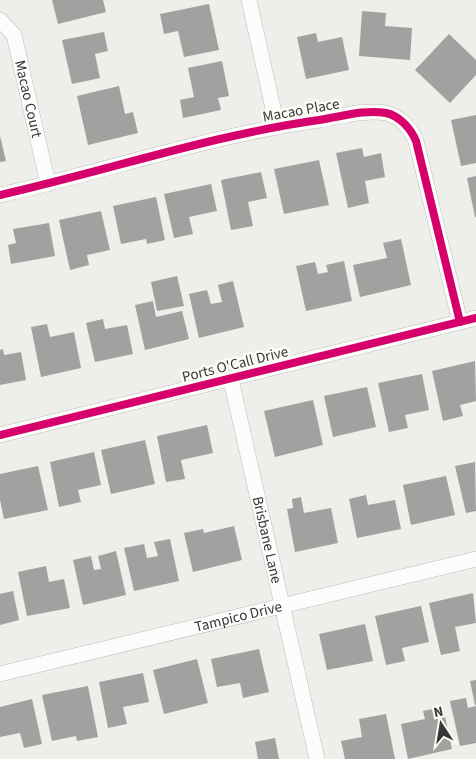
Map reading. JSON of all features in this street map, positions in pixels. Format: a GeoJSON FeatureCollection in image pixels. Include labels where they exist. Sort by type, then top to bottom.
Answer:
{"type":"FeatureCollection","features":[{"type":"Feature","properties":{"kind":"street"},"geometry":{"type":"LineString","coordinates":[[249,0],[278,126]]}},
{"type":"Feature","properties":{"kind":"street","name":"Macao Court"},"geometry":{"type":"LineString","coordinates":[[0,20],[14,35],[48,184]]}},
{"type":"Feature","properties":{"kind":"street","name":"Macao Place"},"geometry":{"type":"LineString","coordinates":[[0,195],[278,126],[372,112],[388,114],[400,120],[412,132],[416,141],[460,322]]}},
{"type":"Feature","properties":{"kind":"street","name":"Ports O'Call Drive"},"geometry":{"type":"LineString","coordinates":[[0,435],[232,380],[476,318]]}},
{"type":"Feature","properties":{"kind":"street","name":"Brisbane Lane"},"geometry":{"type":"LineString","coordinates":[[232,380],[317,759]]}},
{"type":"Feature","properties":{"kind":"street","name":"Tampico Drive"},"geometry":{"type":"LineString","coordinates":[[0,674],[476,559]]}},
{"type":"Feature","properties":{"kind":"building"},"geometry":{"type":"Polygon","coordinates":[[[52,0],[103,0],[106,12],[58,24],[52,0]]]}},
{"type":"Feature","properties":{"kind":"building"},"geometry":{"type":"Polygon","coordinates":[[[209,4],[219,50],[184,57],[178,31],[164,34],[160,14],[209,4]]]}},
{"type":"Feature","properties":{"kind":"building"},"geometry":{"type":"Polygon","coordinates":[[[362,11],[386,13],[385,26],[412,28],[410,60],[359,56],[362,11]]]}},
{"type":"Feature","properties":{"kind":"building"},"geometry":{"type":"Polygon","coordinates":[[[104,32],[108,51],[95,54],[100,78],[72,84],[62,40],[104,32]]]}},
{"type":"Feature","properties":{"kind":"building"},"geometry":{"type":"Polygon","coordinates":[[[316,33],[318,42],[342,37],[349,70],[306,79],[297,37],[316,33]]]}},
{"type":"Feature","properties":{"kind":"building"},"geometry":{"type":"Polygon","coordinates":[[[449,34],[476,60],[476,75],[450,103],[415,70],[449,34]]]}},
{"type":"Feature","properties":{"kind":"building"},"geometry":{"type":"Polygon","coordinates":[[[222,61],[229,96],[218,98],[221,110],[183,118],[180,100],[194,97],[188,68],[222,61]]]}},
{"type":"Feature","properties":{"kind":"building"},"geometry":{"type":"Polygon","coordinates":[[[119,86],[125,114],[133,112],[138,133],[88,145],[77,96],[119,86]]]}},
{"type":"Feature","properties":{"kind":"building"},"geometry":{"type":"Polygon","coordinates":[[[476,115],[476,163],[461,166],[451,120],[476,115]]]}},
{"type":"Feature","properties":{"kind":"building"},"geometry":{"type":"Polygon","coordinates":[[[0,136],[6,161],[0,162],[0,136]]]}},
{"type":"Feature","properties":{"kind":"building"},"geometry":{"type":"Polygon","coordinates":[[[362,148],[364,157],[381,153],[385,177],[365,181],[369,203],[348,208],[336,153],[362,148]]]}},
{"type":"Feature","properties":{"kind":"building"},"geometry":{"type":"Polygon","coordinates":[[[319,160],[329,205],[284,214],[274,169],[319,160]]]}},
{"type":"Feature","properties":{"kind":"building"},"geometry":{"type":"Polygon","coordinates":[[[261,172],[267,198],[248,202],[253,226],[231,230],[221,180],[261,172]]]}},
{"type":"Feature","properties":{"kind":"building"},"geometry":{"type":"Polygon","coordinates":[[[476,176],[476,217],[475,217],[467,178],[476,176]]]}},
{"type":"Feature","properties":{"kind":"building"},"geometry":{"type":"Polygon","coordinates":[[[211,184],[217,211],[189,217],[193,234],[174,238],[164,194],[211,184]]]}},
{"type":"Feature","properties":{"kind":"building"},"geometry":{"type":"Polygon","coordinates":[[[156,197],[165,240],[147,244],[146,239],[121,244],[113,206],[156,197]]]}},
{"type":"Feature","properties":{"kind":"building"},"geometry":{"type":"Polygon","coordinates":[[[101,211],[110,250],[87,255],[89,265],[70,270],[59,220],[101,211]]]}},
{"type":"Feature","properties":{"kind":"building"},"geometry":{"type":"Polygon","coordinates":[[[49,223],[55,256],[11,264],[8,245],[16,243],[13,229],[49,223]]]}},
{"type":"Feature","properties":{"kind":"building"},"geometry":{"type":"Polygon","coordinates":[[[401,239],[411,285],[360,297],[353,265],[387,258],[383,243],[401,239]]]}},
{"type":"Feature","properties":{"kind":"building"},"geometry":{"type":"Polygon","coordinates":[[[344,261],[352,301],[306,311],[296,266],[315,262],[318,274],[328,272],[326,265],[344,261]]]}},
{"type":"Feature","properties":{"kind":"building"},"geometry":{"type":"Polygon","coordinates":[[[177,276],[184,306],[157,311],[151,282],[177,276]]]}},
{"type":"Feature","properties":{"kind":"building"},"geometry":{"type":"Polygon","coordinates":[[[233,281],[244,327],[199,338],[189,294],[207,290],[211,304],[222,302],[218,285],[233,281]]]}},
{"type":"Feature","properties":{"kind":"building"},"geometry":{"type":"Polygon","coordinates":[[[153,301],[156,317],[182,311],[189,339],[145,350],[135,305],[153,301]]]}},
{"type":"Feature","properties":{"kind":"building"},"geometry":{"type":"Polygon","coordinates":[[[103,319],[105,329],[127,325],[133,354],[95,362],[86,323],[103,319]]]}},
{"type":"Feature","properties":{"kind":"building"},"geometry":{"type":"Polygon","coordinates":[[[47,324],[50,337],[74,332],[81,368],[41,377],[31,327],[47,324]]]}},
{"type":"Feature","properties":{"kind":"building"},"geometry":{"type":"Polygon","coordinates":[[[3,349],[4,355],[21,352],[26,380],[0,385],[0,350],[3,349]]]}},
{"type":"Feature","properties":{"kind":"building"},"geometry":{"type":"Polygon","coordinates":[[[475,361],[476,401],[460,405],[463,416],[443,421],[432,371],[475,361]]]}},
{"type":"Feature","properties":{"kind":"building"},"geometry":{"type":"Polygon","coordinates":[[[422,374],[429,410],[405,415],[408,428],[389,432],[378,383],[422,374]]]}},
{"type":"Feature","properties":{"kind":"building"},"geometry":{"type":"Polygon","coordinates":[[[367,387],[376,427],[333,437],[324,396],[367,387]]]}},
{"type":"Feature","properties":{"kind":"building"},"geometry":{"type":"Polygon","coordinates":[[[313,400],[323,445],[275,457],[264,411],[313,400]]]}},
{"type":"Feature","properties":{"kind":"building"},"geometry":{"type":"Polygon","coordinates":[[[207,425],[213,453],[181,460],[185,479],[166,482],[157,436],[207,425]]]}},
{"type":"Feature","properties":{"kind":"building"},"geometry":{"type":"Polygon","coordinates":[[[145,440],[155,484],[111,494],[101,450],[145,440]]]}},
{"type":"Feature","properties":{"kind":"building"},"geometry":{"type":"Polygon","coordinates":[[[94,452],[101,485],[78,490],[81,502],[59,507],[50,462],[94,452]]]}},
{"type":"Feature","properties":{"kind":"building"},"geometry":{"type":"Polygon","coordinates":[[[475,462],[476,511],[466,513],[455,466],[475,462]]]}},
{"type":"Feature","properties":{"kind":"building"},"geometry":{"type":"Polygon","coordinates":[[[38,466],[48,510],[4,519],[0,500],[0,474],[38,466]]]}},
{"type":"Feature","properties":{"kind":"building"},"geometry":{"type":"Polygon","coordinates":[[[446,476],[455,515],[411,525],[403,485],[446,476]]]}},
{"type":"Feature","properties":{"kind":"building"},"geometry":{"type":"Polygon","coordinates":[[[366,495],[368,505],[395,500],[401,529],[357,538],[349,499],[366,495]]]}},
{"type":"Feature","properties":{"kind":"building"},"geometry":{"type":"Polygon","coordinates":[[[301,497],[304,513],[331,508],[338,543],[295,552],[287,509],[293,508],[292,499],[301,497]]]}},
{"type":"Feature","properties":{"kind":"building"},"geometry":{"type":"Polygon","coordinates":[[[234,526],[242,560],[193,572],[184,533],[203,529],[204,533],[234,526]]]}},
{"type":"Feature","properties":{"kind":"building"},"geometry":{"type":"Polygon","coordinates":[[[170,539],[179,581],[134,591],[124,548],[144,544],[147,558],[158,556],[154,542],[170,539]]]}},
{"type":"Feature","properties":{"kind":"building"},"geometry":{"type":"Polygon","coordinates":[[[116,551],[126,595],[83,605],[73,560],[91,556],[94,570],[101,569],[98,556],[116,551]]]}},
{"type":"Feature","properties":{"kind":"building"},"geometry":{"type":"Polygon","coordinates":[[[46,566],[49,582],[64,579],[70,608],[27,616],[18,572],[46,566]]]}},
{"type":"Feature","properties":{"kind":"building"},"geometry":{"type":"Polygon","coordinates":[[[13,591],[19,620],[0,625],[0,594],[13,591]]]}},
{"type":"Feature","properties":{"kind":"building"},"geometry":{"type":"Polygon","coordinates":[[[473,593],[476,623],[455,627],[460,651],[441,655],[429,603],[473,593]]]}},
{"type":"Feature","properties":{"kind":"building"},"geometry":{"type":"Polygon","coordinates":[[[421,606],[429,642],[402,648],[405,661],[386,665],[375,616],[421,606]]]}},
{"type":"Feature","properties":{"kind":"building"},"geometry":{"type":"Polygon","coordinates":[[[365,624],[373,661],[327,670],[319,634],[365,624]]]}},
{"type":"Feature","properties":{"kind":"building"},"geometry":{"type":"Polygon","coordinates":[[[259,649],[269,692],[243,698],[240,683],[217,687],[211,659],[259,649]]]}},
{"type":"Feature","properties":{"kind":"building"},"geometry":{"type":"Polygon","coordinates":[[[197,659],[208,703],[164,714],[153,670],[197,659]]]}},
{"type":"Feature","properties":{"kind":"building"},"geometry":{"type":"Polygon","coordinates":[[[143,673],[149,702],[123,707],[127,724],[108,728],[99,682],[143,673]]]}},
{"type":"Feature","properties":{"kind":"building"},"geometry":{"type":"Polygon","coordinates":[[[476,680],[476,705],[475,705],[470,681],[476,680]]]}},
{"type":"Feature","properties":{"kind":"building"},"geometry":{"type":"Polygon","coordinates":[[[88,686],[98,737],[77,741],[76,736],[52,741],[42,695],[88,686]]]}},
{"type":"Feature","properties":{"kind":"building"},"geometry":{"type":"Polygon","coordinates":[[[466,698],[468,708],[476,706],[476,743],[460,746],[450,701],[466,698]]]}},
{"type":"Feature","properties":{"kind":"building"},"geometry":{"type":"Polygon","coordinates":[[[32,699],[42,744],[24,748],[20,733],[0,737],[0,707],[32,699]]]}},
{"type":"Feature","properties":{"kind":"building"},"geometry":{"type":"Polygon","coordinates":[[[443,707],[452,749],[408,759],[401,724],[425,719],[423,711],[443,707]]]}},
{"type":"Feature","properties":{"kind":"building"},"geometry":{"type":"Polygon","coordinates":[[[386,714],[395,759],[345,759],[341,741],[362,737],[359,719],[386,714]]]}},
{"type":"Feature","properties":{"kind":"building"},"geometry":{"type":"Polygon","coordinates":[[[275,738],[279,759],[258,759],[255,742],[275,738]]]}},
{"type":"Feature","properties":{"kind":"cycle path"},"geometry":{"type":"LineString","coordinates":[[0,195],[239,135],[352,114],[386,113],[396,117],[404,124],[416,141],[460,322]]}},
{"type":"Feature","properties":{"kind":"cycle path"},"geometry":{"type":"LineString","coordinates":[[0,435],[476,318]]}}]}
